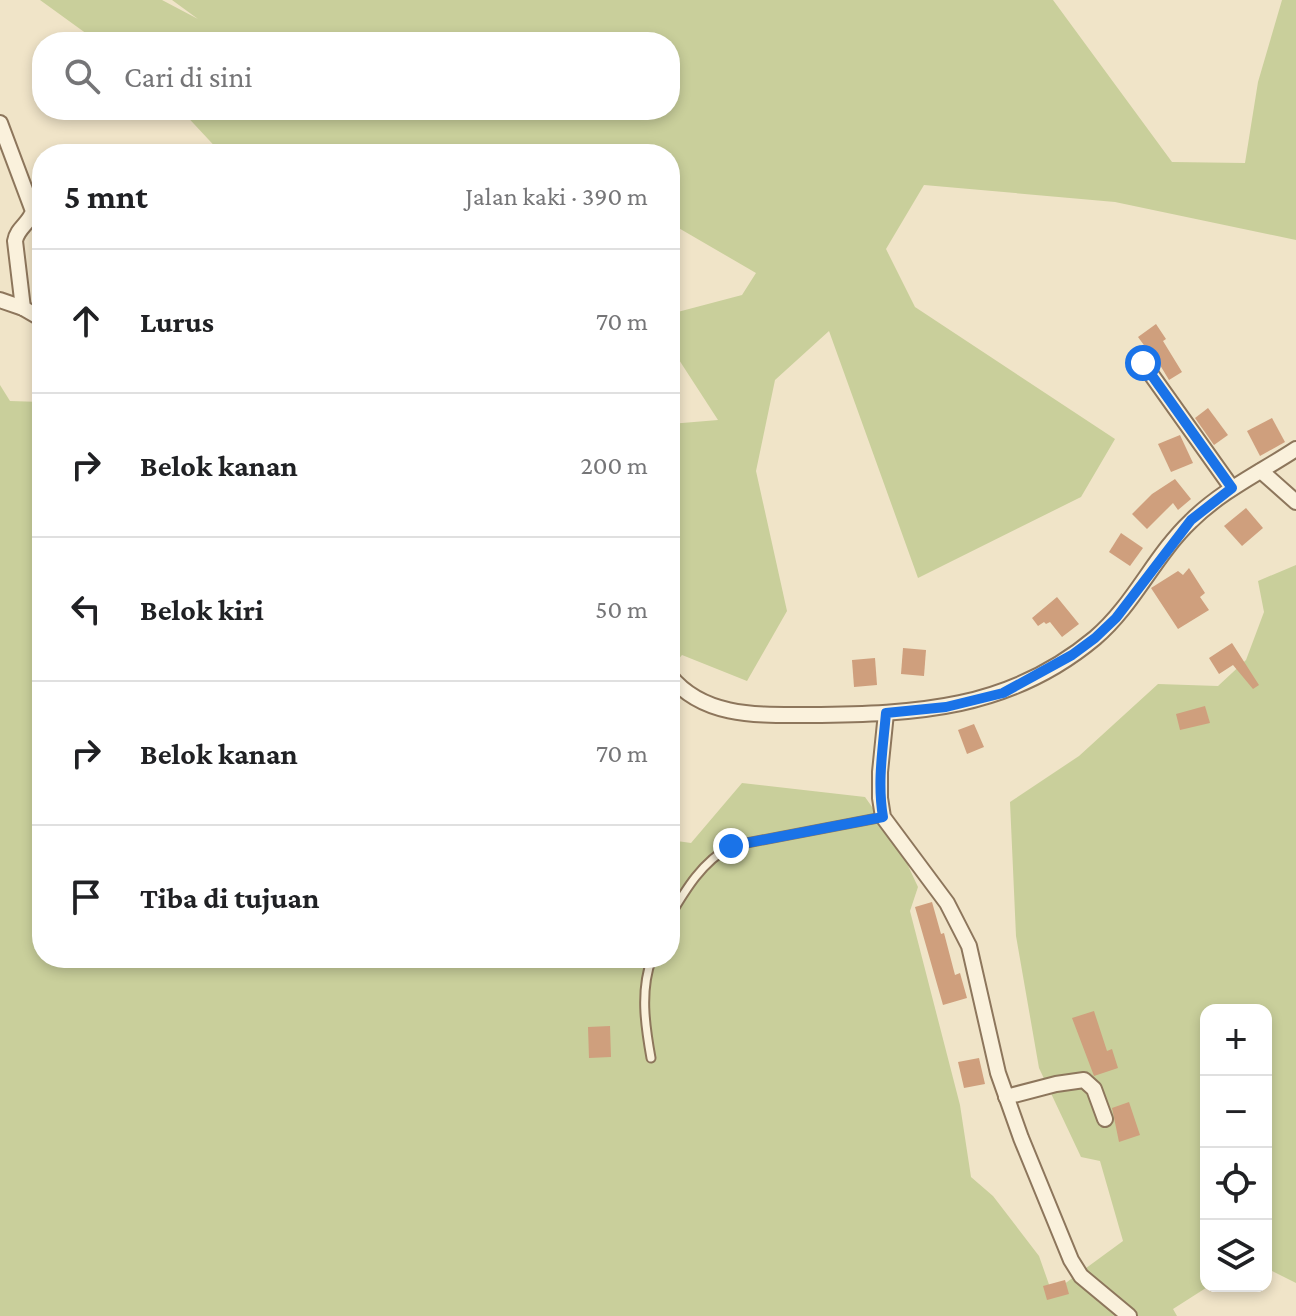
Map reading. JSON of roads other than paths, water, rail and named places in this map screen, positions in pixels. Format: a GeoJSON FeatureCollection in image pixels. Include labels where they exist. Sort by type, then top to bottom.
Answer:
{"type":"FeatureCollection","features":[{"type":"Feature","properties":{"kind":"street"},"geometry":{"type":"LineString","coordinates":[[0,123],[32,208]]}},
{"type":"Feature","properties":{"kind":"street"},"geometry":{"type":"LineString","coordinates":[[23,308],[15,241],[17,232],[32,214]]}},
{"type":"Feature","properties":{"kind":"street"},"geometry":{"type":"LineString","coordinates":[[0,300],[32,313]]}},
{"type":"Feature","properties":{"kind":"street"},"geometry":{"type":"LineString","coordinates":[[1143,363],[1232,488]]}},
{"type":"Feature","properties":{"kind":"street"},"geometry":{"type":"LineString","coordinates":[[680,688],[718,709],[777,715],[886,713],[946,707],[1003,693],[1072,655],[1095,638],[1116,618],[1191,520],[1232,488],[1296,449]]}},
{"type":"Feature","properties":{"kind":"street"},"geometry":{"type":"LineString","coordinates":[[1261,471],[1296,502]]}},
{"type":"Feature","properties":{"kind":"street"},"geometry":{"type":"LineString","coordinates":[[886,713],[880,772],[883,817],[947,903],[969,946],[1006,1097],[1071,1260],[1081,1276],[1129,1316]]}},
{"type":"Feature","properties":{"kind":"street"},"geometry":{"type":"LineString","coordinates":[[1006,1097],[1084,1080],[1094,1089],[1105,1119]]}},
{"type":"Feature","properties":{"kind":"lane"},"geometry":{"type":"LineString","coordinates":[[680,901],[698,873],[731,846],[883,817]]}},
{"type":"Feature","properties":{"kind":"lane"},"geometry":{"type":"LineString","coordinates":[[650,968],[645,989],[645,1011],[651,1058]]}}]}
